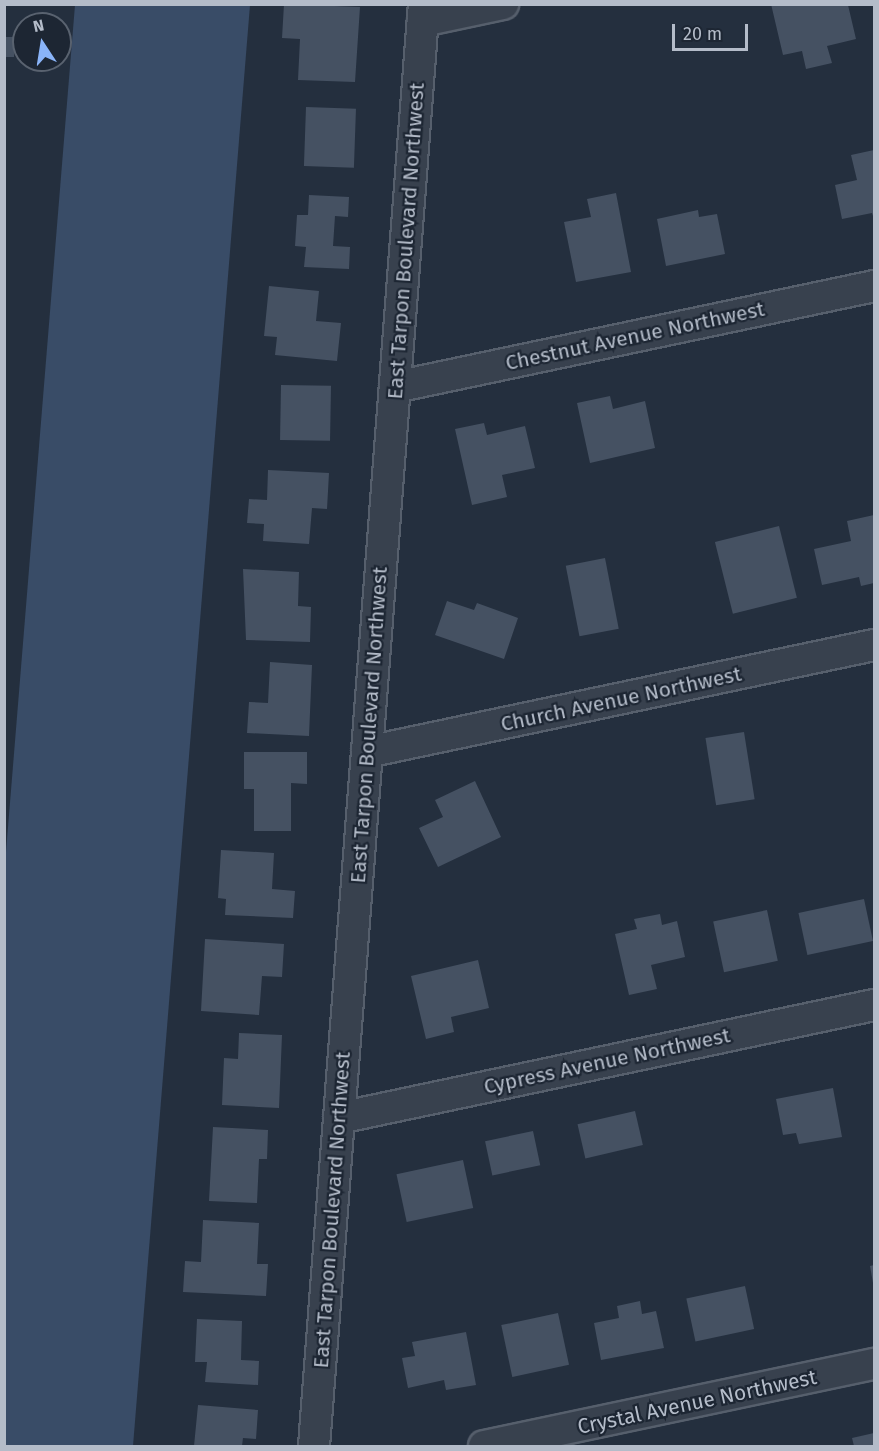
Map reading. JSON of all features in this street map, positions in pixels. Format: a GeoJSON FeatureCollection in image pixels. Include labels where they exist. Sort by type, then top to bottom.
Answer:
{"type":"FeatureCollection","features":[{"type":"Feature","properties":{"kind":"street"},"geometry":{"type":"LineString","coordinates":[[424,13],[502,4]]}},
{"type":"Feature","properties":{"kind":"street","name":"East Tarpon Boulevard Northwest"},"geometry":{"type":"LineString","coordinates":[[314,1446],[424,13]]}},
{"type":"Feature","properties":{"kind":"street","name":"Chestnut Avenue Northwest"},"geometry":{"type":"LineString","coordinates":[[395,387],[874,286]]}},
{"type":"Feature","properties":{"kind":"street","name":"Church Avenue Northwest"},"geometry":{"type":"LineString","coordinates":[[367,752],[874,645]]}},
{"type":"Feature","properties":{"kind":"street","name":"Cypress Avenue Northwest"},"geometry":{"type":"LineString","coordinates":[[339,1118],[874,1005]]}},
{"type":"Feature","properties":{"kind":"street","name":"Crystal Avenue Northwest"},"geometry":{"type":"LineString","coordinates":[[484,1446],[874,1364]]}},
{"type":"Feature","properties":{"kind":"water"},"geometry":{"type":"Polygon","coordinates":[[[75,5],[250,5],[133,1446],[5,1446],[5,864],[70,72],[72,72],[75,5]]]}},
{"type":"Feature","properties":{"kind":"building"},"geometry":{"type":"Polygon","coordinates":[[[284,4],[360,7],[355,82],[298,80],[300,39],[282,38],[284,4]]]}},
{"type":"Feature","properties":{"kind":"building"},"geometry":{"type":"Polygon","coordinates":[[[771,4],[848,5],[856,39],[827,46],[832,63],[806,69],[802,51],[783,55],[771,4]]]}},
{"type":"Feature","properties":{"kind":"building"},"geometry":{"type":"Polygon","coordinates":[[[4,37],[12,37],[12,57],[4,57],[4,37]]]}},
{"type":"Feature","properties":{"kind":"building"},"geometry":{"type":"Polygon","coordinates":[[[306,107],[356,109],[354,168],[304,166],[306,107]]]}},
{"type":"Feature","properties":{"kind":"building"},"geometry":{"type":"Polygon","coordinates":[[[874,150],[874,219],[872,213],[842,219],[835,185],[857,180],[851,155],[874,150]]]}},
{"type":"Feature","properties":{"kind":"building"},"geometry":{"type":"Polygon","coordinates":[[[616,193],[631,272],[576,282],[564,222],[591,217],[587,199],[616,193]]]}},
{"type":"Feature","properties":{"kind":"building"},"geometry":{"type":"Polygon","coordinates":[[[309,195],[349,197],[348,217],[335,216],[333,246],[350,247],[349,269],[304,267],[306,247],[295,246],[297,215],[308,215],[309,195]]]}},
{"type":"Feature","properties":{"kind":"building"},"geometry":{"type":"Polygon","coordinates":[[[698,210],[699,217],[717,214],[725,254],[666,266],[657,219],[698,210]]]}},
{"type":"Feature","properties":{"kind":"building"},"geometry":{"type":"Polygon","coordinates":[[[269,286],[319,291],[316,321],[341,323],[337,361],[275,355],[277,337],[264,336],[269,286]]]}},
{"type":"Feature","properties":{"kind":"building"},"geometry":{"type":"Polygon","coordinates":[[[281,385],[331,386],[330,441],[280,440],[281,385]]]}},
{"type":"Feature","properties":{"kind":"building"},"geometry":{"type":"Polygon","coordinates":[[[610,396],[613,409],[645,401],[655,448],[590,463],[577,403],[610,396]]]}},
{"type":"Feature","properties":{"kind":"building"},"geometry":{"type":"Polygon","coordinates":[[[484,423],[487,435],[525,426],[535,468],[502,475],[507,497],[472,505],[455,429],[484,423]]]}},
{"type":"Feature","properties":{"kind":"building"},"geometry":{"type":"Polygon","coordinates":[[[268,470],[329,473],[327,509],[312,508],[309,544],[263,541],[264,524],[247,523],[249,499],[267,500],[268,470]]]}},
{"type":"Feature","properties":{"kind":"building"},"geometry":{"type":"Polygon","coordinates":[[[874,515],[874,583],[861,586],[859,577],[822,585],[814,549],[851,541],[847,521],[874,515]]]}},
{"type":"Feature","properties":{"kind":"building"},"geometry":{"type":"Polygon","coordinates":[[[779,526],[797,598],[733,614],[715,542],[779,526]]]}},
{"type":"Feature","properties":{"kind":"building"},"geometry":{"type":"Polygon","coordinates":[[[605,558],[619,629],[579,636],[566,566],[605,558]]]}},
{"type":"Feature","properties":{"kind":"building"},"geometry":{"type":"Polygon","coordinates":[[[243,569],[299,572],[298,606],[311,607],[310,642],[246,640],[243,569]]]}},
{"type":"Feature","properties":{"kind":"building"},"geometry":{"type":"Polygon","coordinates":[[[447,601],[474,610],[477,603],[518,618],[504,659],[435,635],[447,601]]]}},
{"type":"Feature","properties":{"kind":"building"},"geometry":{"type":"Polygon","coordinates":[[[270,662],[312,665],[309,736],[247,733],[249,702],[268,703],[270,662]]]}},
{"type":"Feature","properties":{"kind":"building"},"geometry":{"type":"Polygon","coordinates":[[[744,732],[755,799],[716,805],[705,738],[744,732]]]}},
{"type":"Feature","properties":{"kind":"building"},"geometry":{"type":"Polygon","coordinates":[[[244,752],[307,752],[307,784],[291,783],[291,831],[254,831],[254,789],[244,789],[244,752]]]}},
{"type":"Feature","properties":{"kind":"building"},"geometry":{"type":"Polygon","coordinates":[[[475,781],[501,837],[438,867],[419,828],[443,817],[435,800],[475,781]]]}},
{"type":"Feature","properties":{"kind":"building"},"geometry":{"type":"Polygon","coordinates":[[[221,850],[274,853],[272,889],[295,891],[293,918],[225,915],[226,899],[218,898],[221,850]]]}},
{"type":"Feature","properties":{"kind":"building"},"geometry":{"type":"Polygon","coordinates":[[[864,899],[873,941],[807,955],[798,913],[864,899]]]}},
{"type":"Feature","properties":{"kind":"building"},"geometry":{"type":"Polygon","coordinates":[[[767,910],[778,961],[724,972],[713,921],[767,910]]]}},
{"type":"Feature","properties":{"kind":"building"},"geometry":{"type":"Polygon","coordinates":[[[660,914],[662,925],[677,921],[685,957],[651,965],[657,989],[629,995],[615,934],[637,929],[634,919],[660,914]]]}},
{"type":"Feature","properties":{"kind":"building"},"geometry":{"type":"Polygon","coordinates":[[[205,939],[284,944],[282,977],[262,976],[259,1015],[201,1011],[205,939]]]}},
{"type":"Feature","properties":{"kind":"building"},"geometry":{"type":"Polygon","coordinates":[[[478,960],[489,1008],[451,1017],[454,1032],[426,1039],[411,976],[478,960]]]}},
{"type":"Feature","properties":{"kind":"building"},"geometry":{"type":"Polygon","coordinates":[[[239,1033],[282,1035],[279,1108],[222,1105],[224,1058],[238,1059],[239,1033]]]}},
{"type":"Feature","properties":{"kind":"building"},"geometry":{"type":"Polygon","coordinates":[[[833,1088],[842,1137],[799,1144],[796,1133],[783,1135],[776,1099],[833,1088]]]}},
{"type":"Feature","properties":{"kind":"building"},"geometry":{"type":"Polygon","coordinates":[[[635,1111],[643,1145],[585,1158],[578,1124],[635,1111]]]}},
{"type":"Feature","properties":{"kind":"building"},"geometry":{"type":"Polygon","coordinates":[[[213,1127],[268,1130],[267,1159],[259,1159],[257,1203],[209,1201],[213,1127]]]}},
{"type":"Feature","properties":{"kind":"building"},"geometry":{"type":"Polygon","coordinates":[[[533,1131],[540,1165],[492,1175],[485,1141],[533,1131]]]}},
{"type":"Feature","properties":{"kind":"building"},"geometry":{"type":"Polygon","coordinates":[[[463,1160],[473,1208],[407,1222],[396,1174],[463,1160]]]}},
{"type":"Feature","properties":{"kind":"building"},"geometry":{"type":"Polygon","coordinates":[[[203,1220],[259,1223],[257,1264],[268,1264],[266,1296],[183,1292],[185,1261],[201,1262],[203,1220]]]}},
{"type":"Feature","properties":{"kind":"building"},"geometry":{"type":"Polygon","coordinates":[[[874,1265],[874,1283],[873,1283],[870,1266],[874,1265]]]}},
{"type":"Feature","properties":{"kind":"building"},"geometry":{"type":"Polygon","coordinates":[[[745,1286],[754,1329],[695,1342],[686,1298],[745,1286]]]}},
{"type":"Feature","properties":{"kind":"building"},"geometry":{"type":"Polygon","coordinates":[[[640,1301],[642,1314],[656,1311],[664,1348],[601,1360],[594,1323],[619,1318],[617,1306],[640,1301]]]}},
{"type":"Feature","properties":{"kind":"building"},"geometry":{"type":"Polygon","coordinates":[[[558,1313],[569,1365],[512,1377],[501,1325],[558,1313]]]}},
{"type":"Feature","properties":{"kind":"building"},"geometry":{"type":"Polygon","coordinates":[[[197,1319],[242,1321],[241,1360],[259,1361],[258,1385],[205,1382],[207,1362],[195,1362],[197,1319]]]}},
{"type":"Feature","properties":{"kind":"building"},"geometry":{"type":"Polygon","coordinates":[[[466,1332],[476,1385],[446,1390],[444,1380],[408,1388],[402,1358],[415,1356],[412,1342],[466,1332]]]}},
{"type":"Feature","properties":{"kind":"building"},"geometry":{"type":"Polygon","coordinates":[[[198,1405],[258,1410],[256,1439],[243,1438],[242,1446],[194,1446],[198,1405]]]}},
{"type":"Feature","properties":{"kind":"building"},"geometry":{"type":"Polygon","coordinates":[[[874,1433],[874,1446],[854,1446],[852,1438],[874,1433]]]}}]}
